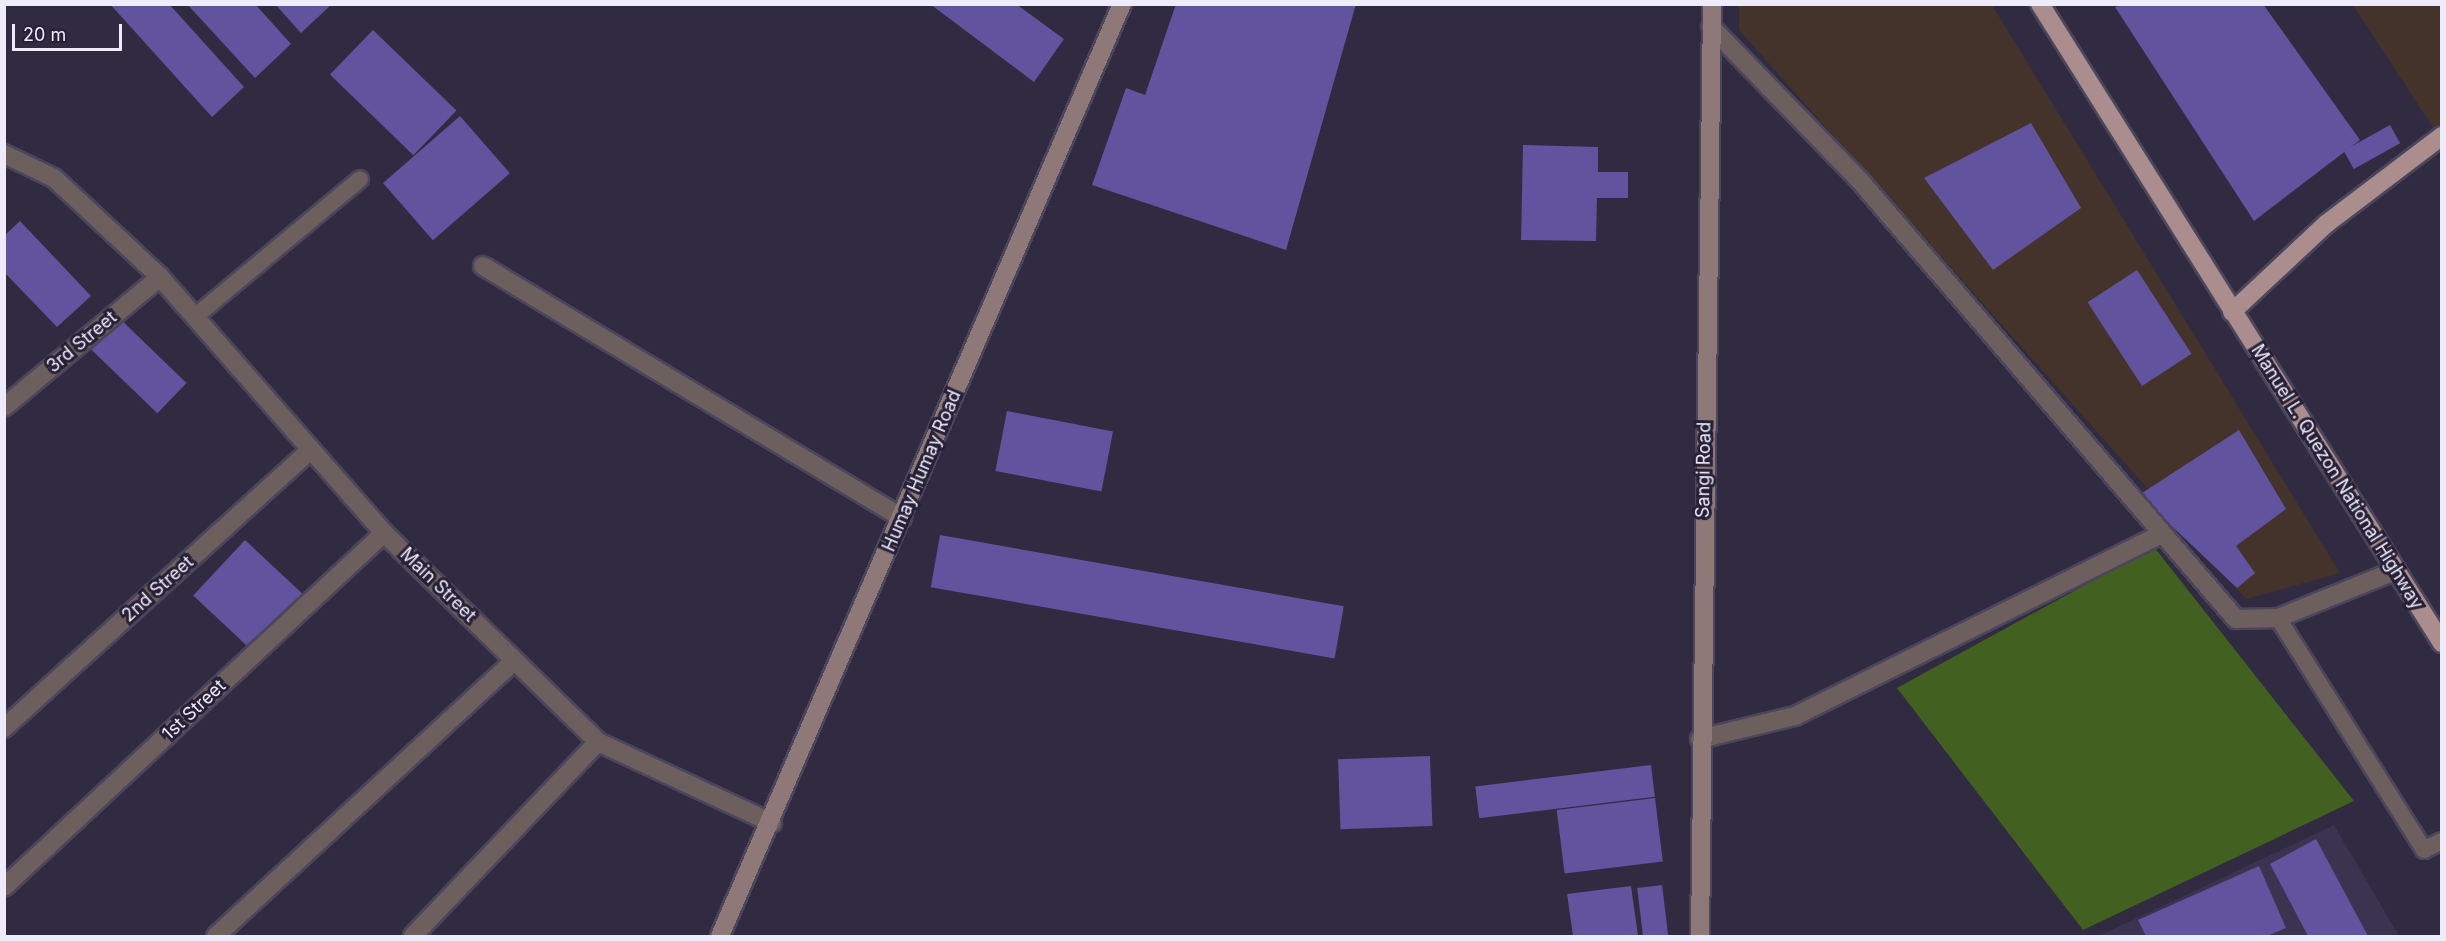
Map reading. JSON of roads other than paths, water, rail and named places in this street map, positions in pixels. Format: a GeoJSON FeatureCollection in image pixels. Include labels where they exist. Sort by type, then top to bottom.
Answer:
{"type":"FeatureCollection","features":[{"type":"Feature","properties":{"kind":"main road","name":"Manuel L. Quezon National Highway"},"geometry":{"type":"LineString","coordinates":[[2040,4],[2442,643]]}},
{"type":"Feature","properties":{"kind":"main road"},"geometry":{"type":"LineString","coordinates":[[2232,312],[2326,224],[2442,136]]}},
{"type":"Feature","properties":{"kind":"street","name":"Humay Humay Road"},"geometry":{"type":"LineString","coordinates":[[720,936],[772,824],[1122,4]]}},
{"type":"Feature","properties":{"kind":"street","name":"Sangi Road"},"geometry":{"type":"LineString","coordinates":[[1700,936],[1700,739],[1712,4]]}},
{"type":"Feature","properties":{"kind":"street"},"geometry":{"type":"LineString","coordinates":[[1711,27],[1861,182],[2159,535],[2236,619],[2278,618],[2397,570]]}},
{"type":"Feature","properties":{"kind":"street","name":"Main Street"},"geometry":{"type":"LineString","coordinates":[[4,154],[54,178],[160,277],[196,315],[384,533],[513,663],[598,742],[772,824]]}},
{"type":"Feature","properties":{"kind":"street"},"geometry":{"type":"LineString","coordinates":[[483,266],[902,518]]}},
{"type":"Feature","properties":{"kind":"street","name":"3rd Street"},"geometry":{"type":"LineString","coordinates":[[4,407],[160,277]]}},
{"type":"Feature","properties":{"kind":"street","name":"2nd Street"},"geometry":{"type":"LineString","coordinates":[[4,728],[311,450]]}},
{"type":"Feature","properties":{"kind":"street","name":"1st Street"},"geometry":{"type":"LineString","coordinates":[[4,888],[384,533]]}},
{"type":"Feature","properties":{"kind":"street"},"geometry":{"type":"LineString","coordinates":[[1700,739],[1795,716],[2159,535]]}},
{"type":"Feature","properties":{"kind":"street"},"geometry":{"type":"LineString","coordinates":[[216,936],[513,663]]}},
{"type":"Feature","properties":{"kind":"street"},"geometry":{"type":"LineString","coordinates":[[413,936],[598,742]]}},
{"type":"Feature","properties":{"kind":"lane"},"geometry":{"type":"LineString","coordinates":[[196,315],[360,179]]}},
{"type":"Feature","properties":{"kind":"lane"},"geometry":{"type":"LineString","coordinates":[[2278,618],[2424,850],[2442,841]]}}]}
